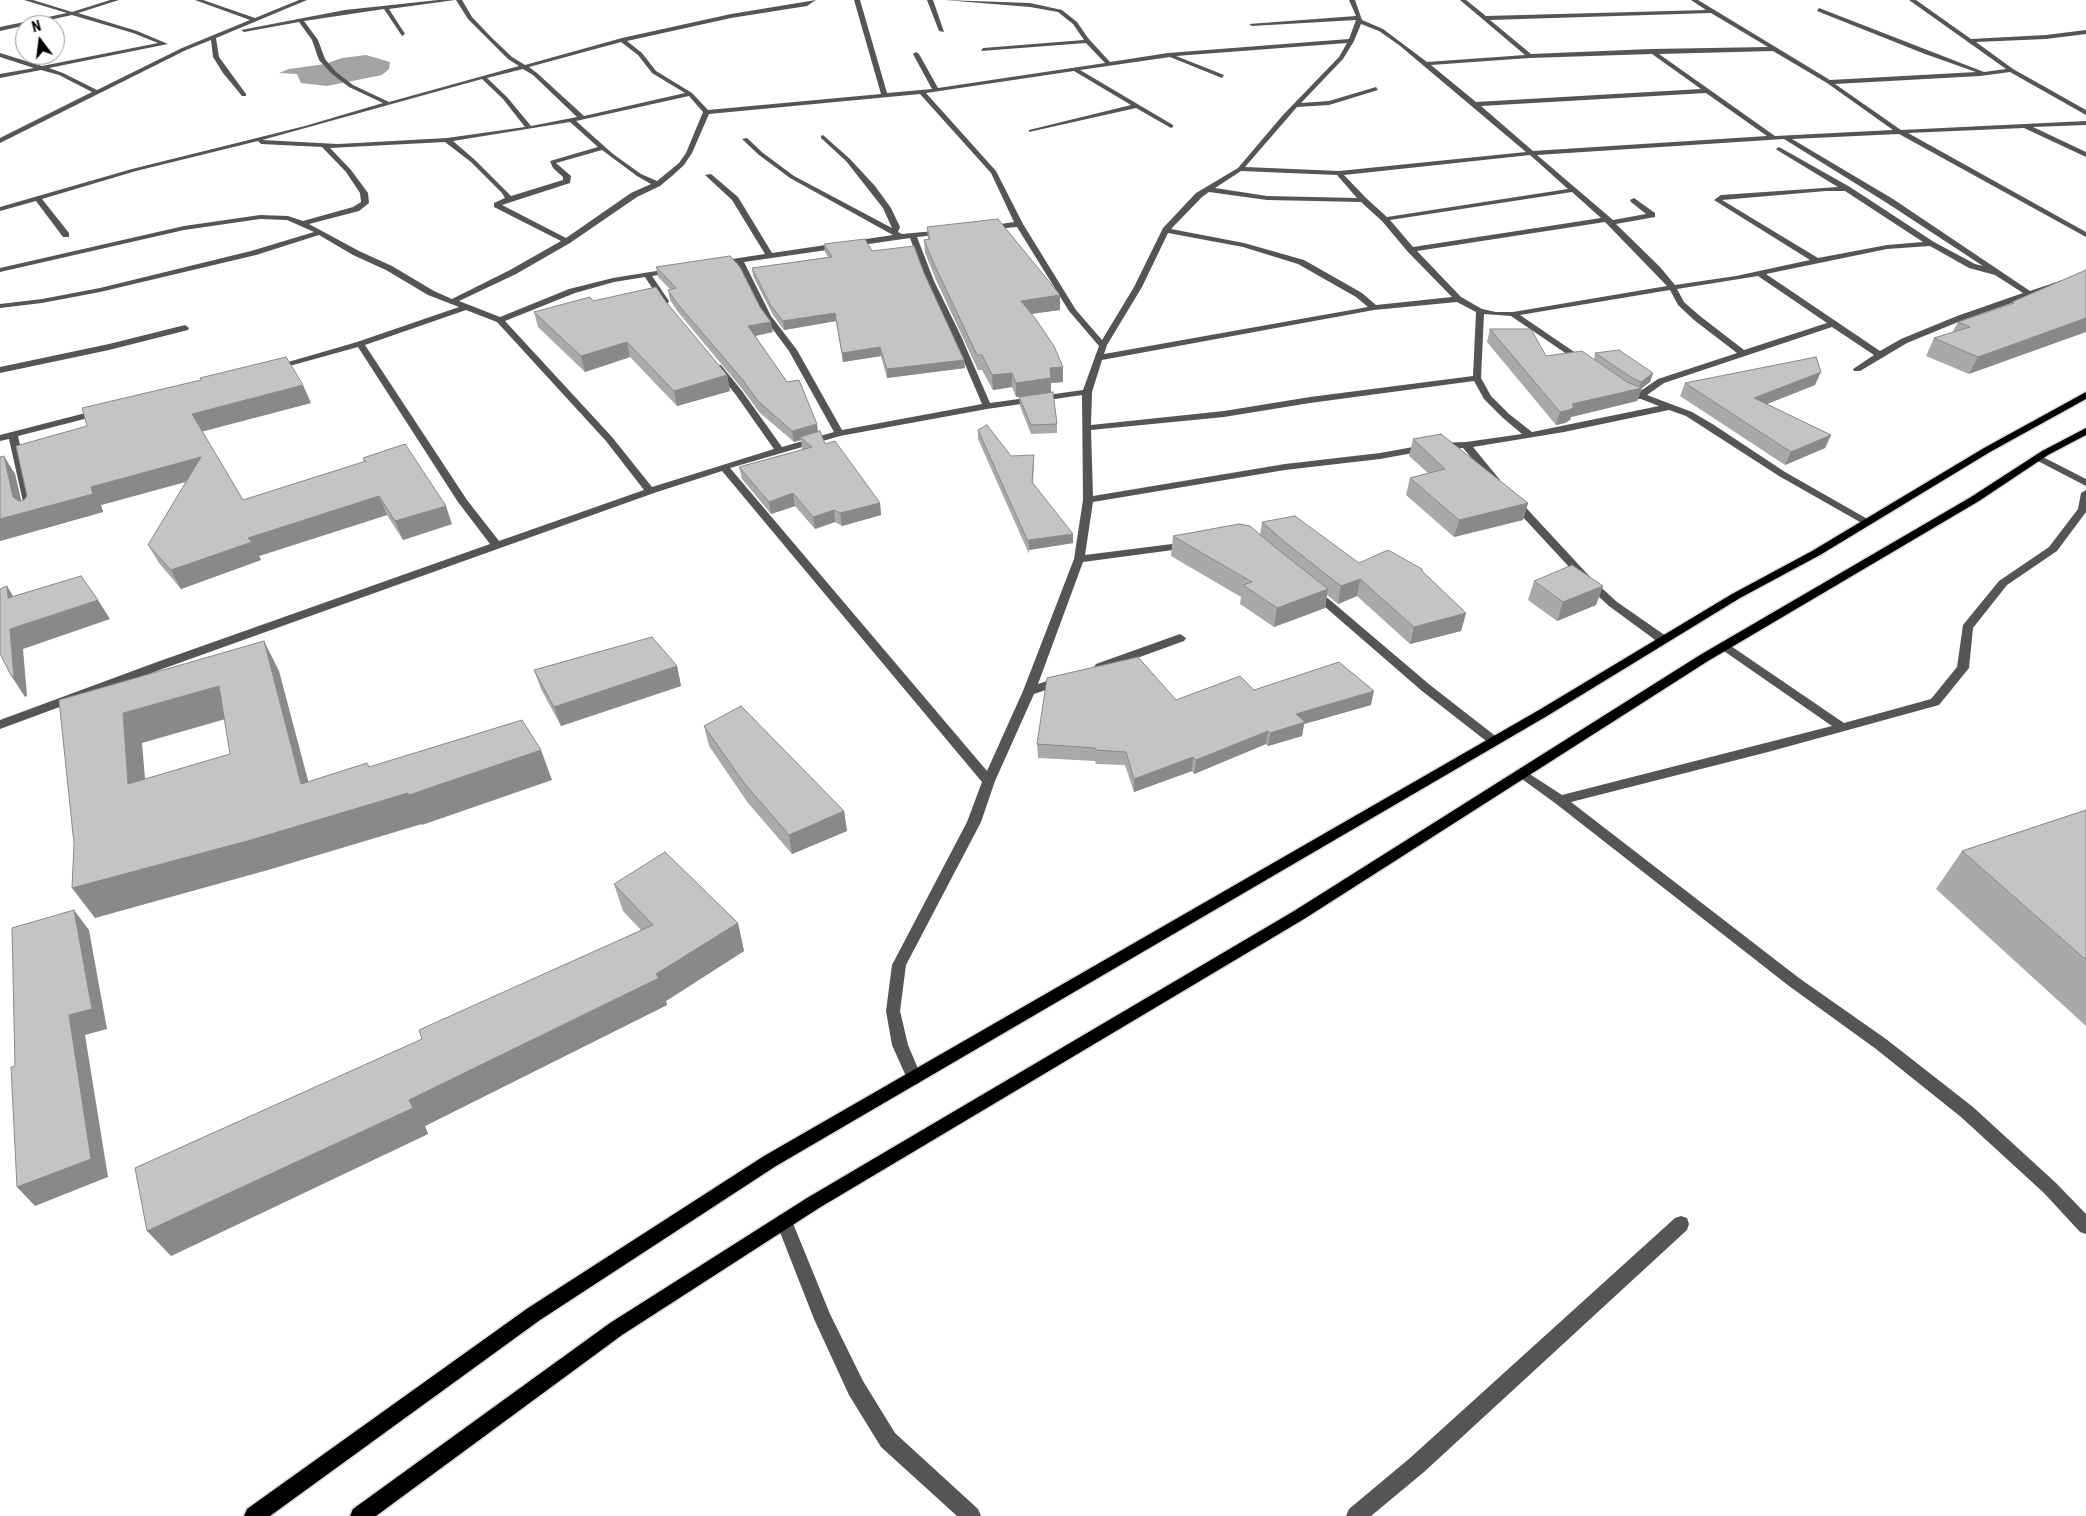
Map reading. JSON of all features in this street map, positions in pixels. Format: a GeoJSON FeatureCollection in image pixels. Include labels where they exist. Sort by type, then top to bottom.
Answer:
{"type":"FeatureCollection","features":[{"type":"Feature","properties":{"kind":"main road"},"geometry":{"type":"LineString","coordinates":[[254,1516],[534,1314],[770,1161],[1494,741],[1662,639],[1867,523],[1987,450],[2086,395]]}},
{"type":"Feature","properties":{"kind":"main road"},"geometry":{"type":"LineString","coordinates":[[360,1516],[616,1329],[813,1203],[1291,920],[1725,646],[1975,499],[2039,458],[2086,431]]}},
{"type":"Feature","properties":{"kind":"street"},"geometry":{"type":"LineString","coordinates":[[27,0],[135,32],[164,44],[184,49]]}},
{"type":"Feature","properties":{"kind":"street"},"geometry":{"type":"LineString","coordinates":[[0,29],[72,13],[116,0]]}},
{"type":"Feature","properties":{"kind":"street"},"geometry":{"type":"LineString","coordinates":[[198,0],[256,20]]}},
{"type":"Feature","properties":{"kind":"street"},"geometry":{"type":"LineString","coordinates":[[0,141],[184,49],[304,0]]}},
{"type":"Feature","properties":{"kind":"street"},"geometry":{"type":"LineString","coordinates":[[225,32],[452,0]]}},
{"type":"Feature","properties":{"kind":"street"},"geometry":{"type":"LineString","coordinates":[[459,0],[470,18],[510,58],[525,66],[582,118]]}},
{"type":"Feature","properties":{"kind":"street"},"geometry":{"type":"LineString","coordinates":[[0,209],[134,170],[251,141],[525,66],[574,55],[622,40],[721,18],[806,4],[813,0]]}},
{"type":"Feature","properties":{"kind":"street"},"geometry":{"type":"LineString","coordinates":[[857,0],[885,96]]}},
{"type":"Feature","properties":{"kind":"street"},"geometry":{"type":"LineString","coordinates":[[930,0],[942,31]]}},
{"type":"Feature","properties":{"kind":"street"},"geometry":{"type":"LineString","coordinates":[[947,0],[1030,5],[1060,11],[1075,23],[1109,64]]}},
{"type":"Feature","properties":{"kind":"street"},"geometry":{"type":"LineString","coordinates":[[914,1078],[900,1046],[893,1011],[899,965],[974,822],[989,781],[1029,691],[1079,559],[1088,500],[1087,392],[1103,345],[1138,287],[1166,230],[1177,220],[1190,202],[1240,168],[1341,58],[1351,41],[1359,19],[1352,0]]}},
{"type":"Feature","properties":{"kind":"street"},"geometry":{"type":"LineString","coordinates":[[1463,0],[1530,56]]}},
{"type":"Feature","properties":{"kind":"street"},"geometry":{"type":"LineString","coordinates":[[1694,0],[1829,82],[1900,131],[2086,235]]}},
{"type":"Feature","properties":{"kind":"street"},"geometry":{"type":"LineString","coordinates":[[1912,0],[2010,70],[2086,113]]}},
{"type":"Feature","properties":{"kind":"street"},"geometry":{"type":"LineString","coordinates":[[386,8],[402,34]]}},
{"type":"Feature","properties":{"kind":"street"},"geometry":{"type":"LineString","coordinates":[[1819,10],[1927,53],[1986,74]]}},
{"type":"Feature","properties":{"kind":"street"},"geometry":{"type":"LineString","coordinates":[[1486,18],[1712,11]]}},
{"type":"Feature","properties":{"kind":"street"},"geometry":{"type":"LineString","coordinates":[[1252,24],[1359,19],[1381,30],[1476,104],[1608,221],[1657,269],[1686,308],[1742,353]]}},
{"type":"Feature","properties":{"kind":"street"},"geometry":{"type":"LineString","coordinates":[[300,20],[314,40],[322,60],[334,73],[351,86],[388,103]]}},
{"type":"Feature","properties":{"kind":"street"},"geometry":{"type":"LineString","coordinates":[[1971,41],[2046,37],[2086,32]]}},
{"type":"Feature","properties":{"kind":"street"},"geometry":{"type":"LineString","coordinates":[[213,37],[217,50],[216,57],[244,95]]}},
{"type":"Feature","properties":{"kind":"street"},"geometry":{"type":"LineString","coordinates":[[622,40],[640,54],[654,72],[690,94],[706,112]]}},
{"type":"Feature","properties":{"kind":"street"},"geometry":{"type":"LineString","coordinates":[[983,50],[1088,41]]}},
{"type":"Feature","properties":{"kind":"street"},"geometry":{"type":"LineString","coordinates":[[706,112],[922,92],[1168,55],[1351,41]]}},
{"type":"Feature","properties":{"kind":"street"},"geometry":{"type":"LineString","coordinates":[[0,76],[164,44]]}},
{"type":"Feature","properties":{"kind":"street"},"geometry":{"type":"LineString","coordinates":[[1427,64],[1530,56],[1775,49]]}},
{"type":"Feature","properties":{"kind":"street"},"geometry":{"type":"LineString","coordinates":[[1651,52],[1772,138]]}},
{"type":"Feature","properties":{"kind":"street"},"geometry":{"type":"LineString","coordinates":[[916,54],[936,90]]}},
{"type":"Feature","properties":{"kind":"street"},"geometry":{"type":"LineString","coordinates":[[0,55],[43,68],[83,84],[96,92]]}},
{"type":"Feature","properties":{"kind":"street"},"geometry":{"type":"LineString","coordinates":[[1168,55],[1222,76]]}},
{"type":"Feature","properties":{"kind":"street"},"geometry":{"type":"LineString","coordinates":[[1076,70],[1171,126]]}},
{"type":"Feature","properties":{"kind":"street"},"geometry":{"type":"LineString","coordinates":[[1829,82],[1986,74],[2010,70]]}},
{"type":"Feature","properties":{"kind":"street"},"geometry":{"type":"LineString","coordinates":[[483,77],[504,98],[529,128]]}},
{"type":"Feature","properties":{"kind":"street"},"geometry":{"type":"LineString","coordinates":[[1297,105],[1329,103],[1376,89]]}},
{"type":"Feature","properties":{"kind":"street"},"geometry":{"type":"LineString","coordinates":[[1476,104],[1705,91]]}},
{"type":"Feature","properties":{"kind":"street"},"geometry":{"type":"LineString","coordinates":[[922,92],[994,172],[1019,224],[1073,311],[1103,345]]}},
{"type":"Feature","properties":{"kind":"street"},"geometry":{"type":"LineString","coordinates":[[251,141],[367,145],[447,140],[582,118],[690,94]]}},
{"type":"Feature","properties":{"kind":"street"},"geometry":{"type":"LineString","coordinates":[[1031,131],[1137,106]]}},
{"type":"Feature","properties":{"kind":"street"},"geometry":{"type":"LineString","coordinates":[[454,301],[475,289],[514,272],[566,241],[634,195],[657,184],[682,164],[706,112]]}},
{"type":"Feature","properties":{"kind":"street"},"geometry":{"type":"LineString","coordinates":[[571,120],[603,148],[639,175],[657,184]]}},
{"type":"Feature","properties":{"kind":"street"},"geometry":{"type":"LineString","coordinates":[[1240,168],[1280,172],[1339,173],[1531,153],[1785,137],[2086,123]]}},
{"type":"Feature","properties":{"kind":"street"},"geometry":{"type":"LineString","coordinates":[[2024,126],[2086,155]]}},
{"type":"Feature","properties":{"kind":"street"},"geometry":{"type":"LineString","coordinates":[[823,137],[848,160],[872,188],[887,208],[898,235]]}},
{"type":"Feature","properties":{"kind":"street"},"geometry":{"type":"LineString","coordinates":[[1785,137],[1890,201],[2029,294]]}},
{"type":"Feature","properties":{"kind":"street"},"geometry":{"type":"LineString","coordinates":[[745,139],[761,154],[792,177],[898,235]]}},
{"type":"Feature","properties":{"kind":"street"},"geometry":{"type":"LineString","coordinates":[[447,140],[473,161],[505,192],[509,199]]}},
{"type":"Feature","properties":{"kind":"street"},"geometry":{"type":"LineString","coordinates":[[303,223],[356,209],[365,203],[364,193],[356,184],[350,171],[324,145]]}},
{"type":"Feature","properties":{"kind":"street"},"geometry":{"type":"LineString","coordinates":[[566,241],[504,210],[498,205],[509,199],[567,182],[567,176],[555,167],[552,162],[603,148]]}},
{"type":"Feature","properties":{"kind":"street"},"geometry":{"type":"LineString","coordinates":[[1779,149],[1847,189],[1931,244],[1972,266],[2000,274]]}},
{"type":"Feature","properties":{"kind":"street"},"geometry":{"type":"LineString","coordinates":[[1339,173],[1363,200],[1385,219],[1411,250],[1458,299],[1480,311],[1513,314],[1759,273],[1887,247],[1931,244]]}},
{"type":"Feature","properties":{"kind":"street"},"geometry":{"type":"LineString","coordinates":[[709,175],[735,198],[770,256]]}},
{"type":"Feature","properties":{"kind":"street"},"geometry":{"type":"LineString","coordinates":[[1207,189],[1267,198],[1363,200]]}},
{"type":"Feature","properties":{"kind":"street"},"geometry":{"type":"LineString","coordinates":[[1818,261],[1718,200],[1721,197],[1847,189]]}},
{"type":"Feature","properties":{"kind":"street"},"geometry":{"type":"LineString","coordinates":[[1385,219],[1573,190]]}},
{"type":"Feature","properties":{"kind":"street"},"geometry":{"type":"LineString","coordinates":[[38,199],[66,235]]}},
{"type":"Feature","properties":{"kind":"street"},"geometry":{"type":"LineString","coordinates":[[1411,250],[1652,215],[1634,200]]}},
{"type":"Feature","properties":{"kind":"street"},"geometry":{"type":"LineString","coordinates":[[0,270],[184,228],[260,217],[288,218],[303,223],[389,268],[431,293],[500,320],[609,439],[650,491]]}},
{"type":"Feature","properties":{"kind":"street"},"geometry":{"type":"LineString","coordinates":[[980,228],[1019,224]]}},
{"type":"Feature","properties":{"kind":"street"},"geometry":{"type":"LineString","coordinates":[[1166,230],[1244,245],[1301,262],[1359,294],[1374,308]]}},
{"type":"Feature","properties":{"kind":"street"},"geometry":{"type":"LineString","coordinates":[[713,264],[898,235],[913,236],[951,232]]}},
{"type":"Feature","properties":{"kind":"street"},"geometry":{"type":"LineString","coordinates":[[0,306],[42,302],[100,290],[253,253],[319,233]]}},
{"type":"Feature","properties":{"kind":"street"},"geometry":{"type":"LineString","coordinates":[[913,236],[930,281],[958,336],[987,406]]}},
{"type":"Feature","properties":{"kind":"street"},"geometry":{"type":"LineString","coordinates":[[740,260],[767,316],[778,333],[793,350],[839,433]]}},
{"type":"Feature","properties":{"kind":"street"},"geometry":{"type":"LineString","coordinates":[[500,320],[572,291],[678,269]]}},
{"type":"Feature","properties":{"kind":"street"},"geometry":{"type":"LineString","coordinates":[[1759,273],[1880,355]]}},
{"type":"Feature","properties":{"kind":"street"},"geometry":{"type":"LineString","coordinates":[[647,274],[668,306]]}},
{"type":"Feature","properties":{"kind":"street"},"geometry":{"type":"LineString","coordinates":[[1857,369],[1904,341],[1960,318],[2086,274]]}},
{"type":"Feature","properties":{"kind":"street"},"geometry":{"type":"LineString","coordinates":[[1098,358],[1374,308],[1458,299]]}},
{"type":"Feature","properties":{"kind":"street"},"geometry":{"type":"LineString","coordinates":[[261,371],[360,344],[466,307]]}},
{"type":"Feature","properties":{"kind":"street"},"geometry":{"type":"LineString","coordinates":[[1480,311],[1480,359],[1476,378],[1487,397],[1506,416],[1530,435]]}},
{"type":"Feature","properties":{"kind":"street"},"geometry":{"type":"LineString","coordinates":[[1513,314],[1595,370]]}},
{"type":"Feature","properties":{"kind":"street"},"geometry":{"type":"LineString","coordinates":[[1638,397],[1661,381],[1832,324]]}},
{"type":"Feature","properties":{"kind":"street"},"geometry":{"type":"LineString","coordinates":[[0,370],[109,347],[185,328]]}},
{"type":"Feature","properties":{"kind":"street"},"geometry":{"type":"LineString","coordinates":[[360,344],[463,502],[497,546]]}},
{"type":"Feature","properties":{"kind":"street"},"geometry":{"type":"LineString","coordinates":[[711,358],[739,393],[779,450]]}},
{"type":"Feature","properties":{"kind":"street"},"geometry":{"type":"LineString","coordinates":[[1087,428],[1224,414],[1310,400],[1476,378]]}},
{"type":"Feature","properties":{"kind":"street"},"geometry":{"type":"LineString","coordinates":[[1615,384],[1638,397],[1689,414],[1782,474],[1867,523]]}},
{"type":"Feature","properties":{"kind":"street"},"geometry":{"type":"LineString","coordinates":[[0,725],[170,662],[650,491],[779,450],[839,433],[987,406],[1087,392]]}},
{"type":"Feature","properties":{"kind":"street"},"geometry":{"type":"LineString","coordinates":[[1088,500],[1285,466],[1380,456],[1435,446],[1466,445],[1530,435],[1668,407]]}},
{"type":"Feature","properties":{"kind":"street"},"geometry":{"type":"LineString","coordinates":[[0,438],[109,410]]}},
{"type":"Feature","properties":{"kind":"street"},"geometry":{"type":"LineString","coordinates":[[13,435],[31,515]]}},
{"type":"Feature","properties":{"kind":"street"},"geometry":{"type":"LineString","coordinates":[[1466,445],[1505,491],[1587,580],[1613,604],[1662,639]]}},
{"type":"Feature","properties":{"kind":"street"},"geometry":{"type":"LineString","coordinates":[[2039,458],[2086,483]]}},
{"type":"Feature","properties":{"kind":"street"},"geometry":{"type":"LineString","coordinates":[[724,467],[989,781]]}},
{"type":"Feature","properties":{"kind":"street"},"geometry":{"type":"LineString","coordinates":[[1560,800],[1843,728],[1935,702],[1963,668],[1967,627],[2003,584],[2053,549],[2083,509],[2086,494]]}},
{"type":"Feature","properties":{"kind":"street"},"geometry":{"type":"LineString","coordinates":[[1079,559],[1200,543]]}},
{"type":"Feature","properties":{"kind":"street"},"geometry":{"type":"LineString","coordinates":[[1301,581],[1355,625],[1426,688],[1494,741]]}},
{"type":"Feature","properties":{"kind":"street"},"geometry":{"type":"LineString","coordinates":[[1091,670],[1180,638]]}},
{"type":"Feature","properties":{"kind":"street"},"geometry":{"type":"LineString","coordinates":[[1725,646],[1843,728]]}},
{"type":"Feature","properties":{"kind":"street"},"geometry":{"type":"LineString","coordinates":[[1029,691],[1073,676]]}},
{"type":"Feature","properties":{"kind":"street"},"geometry":{"type":"LineString","coordinates":[[1521,774],[1560,800],[1794,982],[1881,1044],[1967,1112],[2050,1188],[2086,1226]]}},
{"type":"Feature","properties":{"kind":"street"},"geometry":{"type":"LineString","coordinates":[[784,1222],[823,1318],[856,1388],[888,1440],[971,1516]]}},
{"type":"Feature","properties":{"kind":"street"},"geometry":{"type":"LineString","coordinates":[[1356,1516],[1417,1465],[1582,1316],[1680,1224]]}},
{"type":"Feature","properties":{"kind":"shaded area"},"geometry":{"type":"Polygon","coordinates":[[[366,55],[390,62],[389,69],[382,75],[327,86],[301,83],[297,74],[279,73],[289,69],[325,64],[342,58],[366,55]]]}},
{"type":"Feature","properties":{"kind":"building"},"geometry":{"type":"Polygon","coordinates":[[[998,219],[1060,295],[1021,301],[1054,346],[1063,367],[1050,368],[1051,378],[1016,383],[1012,373],[992,375],[982,355],[977,355],[924,240],[930,239],[927,227],[998,219]]]}},
{"type":"Feature","properties":{"kind":"building"},"geometry":{"type":"Polygon","coordinates":[[[865,239],[872,251],[914,246],[924,273],[964,360],[887,369],[880,347],[842,353],[835,313],[783,321],[771,306],[752,268],[832,257],[824,244],[865,239]]]}},
{"type":"Feature","properties":{"kind":"building"},"geometry":{"type":"Polygon","coordinates":[[[730,256],[740,267],[760,307],[771,322],[748,326],[787,382],[799,380],[817,424],[792,431],[758,401],[742,379],[676,302],[668,290],[676,288],[656,267],[730,256]]]}},
{"type":"Feature","properties":{"kind":"building"},"geometry":{"type":"Polygon","coordinates":[[[2086,270],[2086,318],[1978,357],[1934,338],[1970,327],[1958,322],[2014,303],[2012,302],[2086,270]]]}},
{"type":"Feature","properties":{"kind":"building"},"geometry":{"type":"Polygon","coordinates":[[[656,287],[666,302],[727,375],[674,391],[627,342],[581,356],[534,312],[590,297],[593,301],[656,287]]]}},
{"type":"Feature","properties":{"kind":"building"},"geometry":{"type":"Polygon","coordinates":[[[1490,329],[1531,329],[1546,356],[1582,351],[1627,382],[1642,388],[1572,404],[1574,407],[1560,412],[1490,329]]]}},
{"type":"Feature","properties":{"kind":"building"},"geometry":{"type":"Polygon","coordinates":[[[1619,350],[1653,373],[1641,382],[1595,353],[1619,350]]]}},
{"type":"Feature","properties":{"kind":"building"},"geometry":{"type":"Polygon","coordinates":[[[286,357],[303,385],[192,414],[243,500],[366,461],[363,458],[405,444],[446,506],[395,521],[379,496],[248,538],[252,542],[171,570],[148,545],[201,457],[91,487],[93,494],[0,519],[0,457],[4,456],[13,497],[19,501],[24,500],[27,496],[16,446],[87,426],[82,408],[201,380],[200,378],[286,357]]]}},
{"type":"Feature","properties":{"kind":"building"},"geometry":{"type":"Polygon","coordinates":[[[1816,357],[1821,372],[1754,398],[1831,435],[1791,452],[1685,383],[1816,357]]]}},
{"type":"Feature","properties":{"kind":"building"},"geometry":{"type":"Polygon","coordinates":[[[1053,392],[1057,424],[1031,425],[1019,397],[1053,392]]]}},
{"type":"Feature","properties":{"kind":"building"},"geometry":{"type":"Polygon","coordinates":[[[987,425],[1011,456],[1034,455],[1032,482],[1073,534],[1029,540],[1029,544],[978,430],[987,425]]]}},
{"type":"Feature","properties":{"kind":"building"},"geometry":{"type":"Polygon","coordinates":[[[820,431],[825,444],[835,441],[880,503],[840,513],[834,510],[813,517],[793,493],[769,502],[739,467],[812,447],[800,437],[820,431]]]}},
{"type":"Feature","properties":{"kind":"building"},"geometry":{"type":"Polygon","coordinates":[[[1441,434],[1528,503],[1459,520],[1410,478],[1445,469],[1413,439],[1441,434]]]}},
{"type":"Feature","properties":{"kind":"building"},"geometry":{"type":"Polygon","coordinates":[[[1295,516],[1359,563],[1388,550],[1422,569],[1466,613],[1414,627],[1360,579],[1341,586],[1262,522],[1295,516]]]}},
{"type":"Feature","properties":{"kind":"building"},"geometry":{"type":"Polygon","coordinates":[[[1239,524],[1250,526],[1328,589],[1277,608],[1243,585],[1252,582],[1173,536],[1239,524]]]}},
{"type":"Feature","properties":{"kind":"building"},"geometry":{"type":"Polygon","coordinates":[[[1572,565],[1603,586],[1563,602],[1534,581],[1572,565]]]}},
{"type":"Feature","properties":{"kind":"building"},"geometry":{"type":"Polygon","coordinates":[[[81,576],[98,600],[10,629],[14,677],[12,677],[0,654],[0,589],[7,586],[8,598],[81,576]]]}},
{"type":"Feature","properties":{"kind":"building"},"geometry":{"type":"Polygon","coordinates":[[[652,637],[677,666],[554,707],[534,670],[652,637]]]}},
{"type":"Feature","properties":{"kind":"building"},"geometry":{"type":"Polygon","coordinates":[[[264,641],[301,784],[367,763],[369,767],[522,720],[541,750],[409,795],[408,793],[251,840],[72,888],[74,844],[59,700],[264,641]],[[219,686],[123,713],[128,784],[230,754],[219,686]]]}},
{"type":"Feature","properties":{"kind":"building"},"geometry":{"type":"Polygon","coordinates":[[[1138,657],[1176,700],[1240,676],[1254,690],[1339,662],[1374,691],[1296,714],[1305,722],[1270,733],[1268,731],[1196,760],[1193,757],[1134,779],[1126,752],[1037,744],[1047,678],[1138,657]]]}},
{"type":"Feature","properties":{"kind":"building"},"geometry":{"type":"Polygon","coordinates":[[[741,706],[844,811],[789,835],[744,783],[704,726],[741,706]]]}},
{"type":"Feature","properties":{"kind":"building"},"geometry":{"type":"Polygon","coordinates":[[[2086,810],[2086,960],[1962,851],[2086,810]]]}},
{"type":"Feature","properties":{"kind":"building"},"geometry":{"type":"Polygon","coordinates":[[[665,852],[738,923],[656,974],[659,978],[409,1100],[413,1108],[147,1231],[135,1168],[422,1039],[419,1030],[653,925],[614,884],[665,852]]]}},
{"type":"Feature","properties":{"kind":"building"},"geometry":{"type":"Polygon","coordinates":[[[74,910],[92,1009],[69,1015],[91,1159],[17,1187],[11,1067],[15,1066],[12,928],[74,910]]]}}]}
